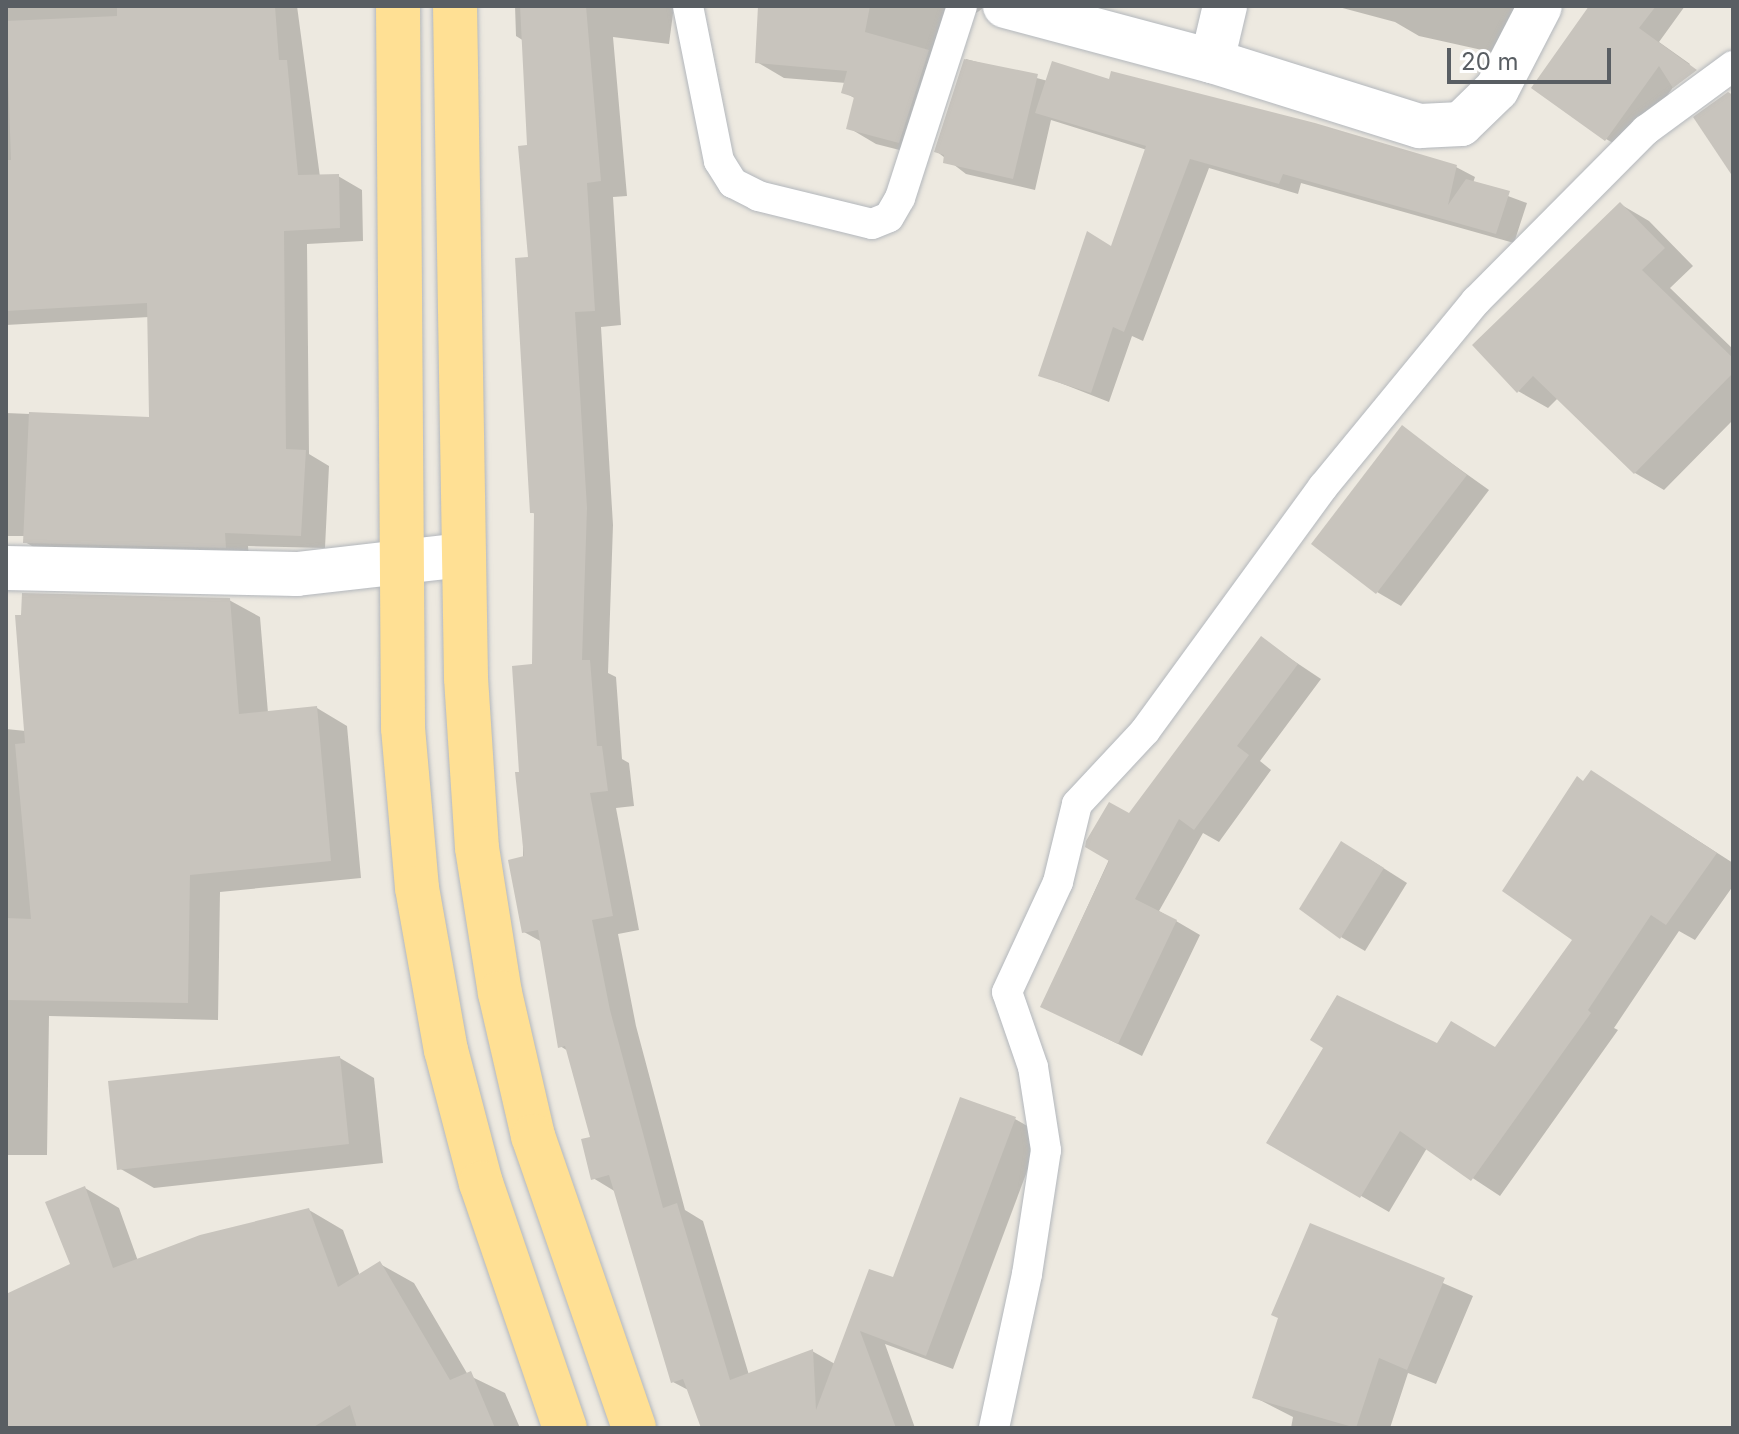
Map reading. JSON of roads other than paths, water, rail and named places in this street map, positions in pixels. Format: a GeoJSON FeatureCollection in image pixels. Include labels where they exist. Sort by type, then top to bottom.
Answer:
{"type":"FeatureCollection","features":[{"type":"Feature","properties":{"kind":"highway"},"geometry":{"type":"LineString","coordinates":[[398,6],[403,728],[417,888],[446,1050],[486,1198],[565,1428]]}},
{"type":"Feature","properties":{"kind":"highway"},"geometry":{"type":"LineString","coordinates":[[455,6],[464,555],[477,848],[500,993],[533,1136],[634,1428]]}},
{"type":"Feature","properties":{"kind":"street"},"geometry":{"type":"LineString","coordinates":[[1005,6],[1212,61],[1420,126],[1461,124],[1497,89],[1540,6]]}},
{"type":"Feature","properties":{"kind":"street"},"geometry":{"type":"LineString","coordinates":[[1212,61],[1225,6]]}},
{"type":"Feature","properties":{"kind":"street"},"geometry":{"type":"LineString","coordinates":[[6,568],[297,574],[402,566],[464,555]]}},
{"type":"Feature","properties":{"kind":"lane"},"geometry":{"type":"LineString","coordinates":[[688,6],[719,161],[733,183],[758,196],[872,224],[889,217],[900,198],[962,6]]}},
{"type":"Feature","properties":{"kind":"lane"},"geometry":{"type":"LineString","coordinates":[[994,1428],[1027,1274],[1046,1150],[1033,1067],[1007,992],[1058,882],[1077,804],[1145,731],[1323,487],[1476,301],[1646,130],[1733,66]]}}]}
